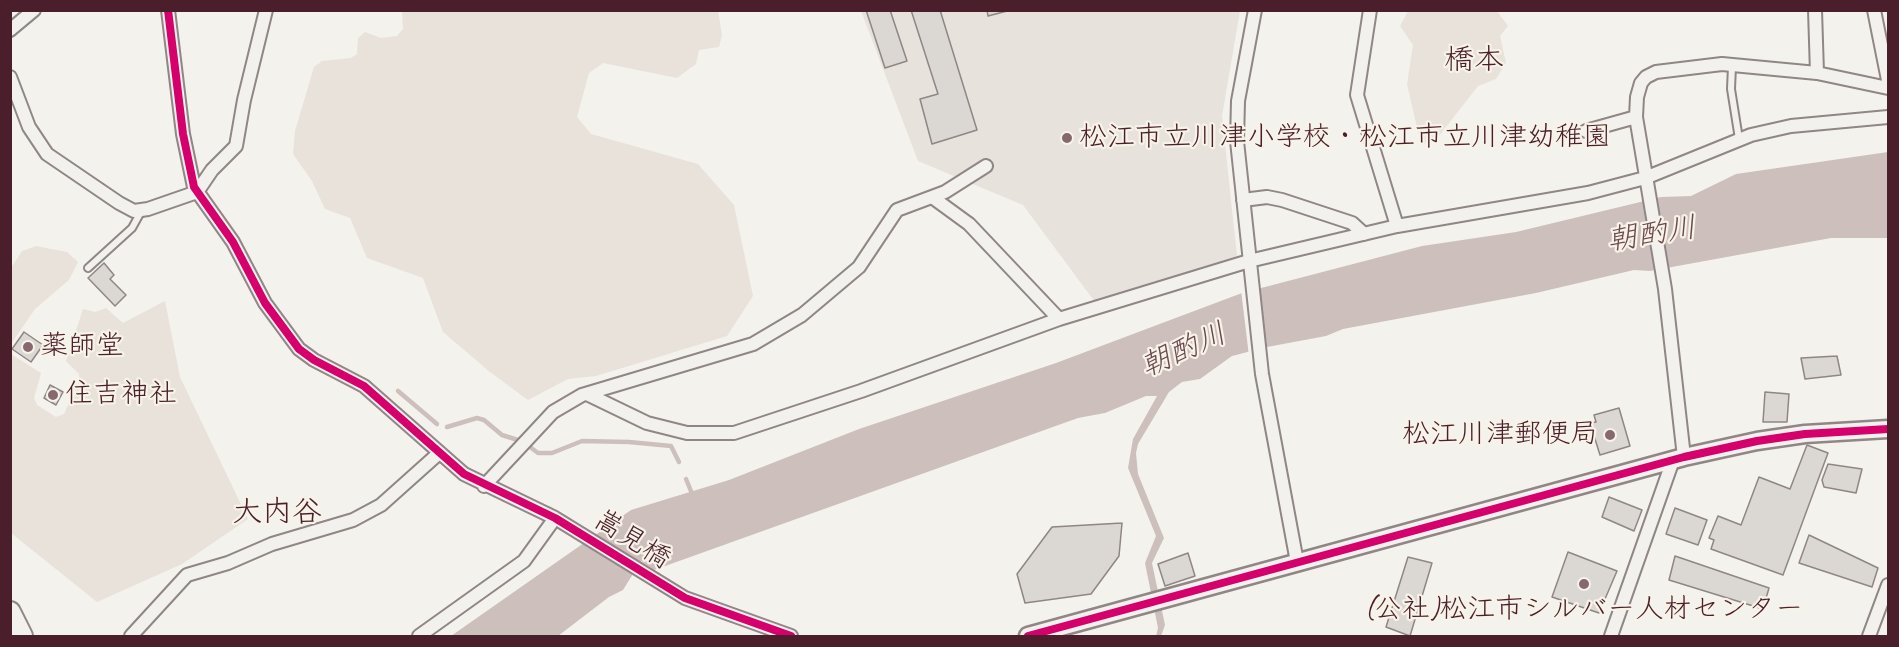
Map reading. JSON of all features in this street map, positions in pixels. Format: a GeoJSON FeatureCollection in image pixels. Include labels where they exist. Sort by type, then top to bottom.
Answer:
{"type":"FeatureCollection","features":[{"type":"Feature","properties":{"kind":"main road"},"geometry":{"type":"LineString","coordinates":[[10,612],[22,636]]}},
{"type":"Feature","properties":{"kind":"street"},"geometry":{"type":"LineString","coordinates":[[10,30],[34,10]]}},
{"type":"Feature","properties":{"kind":"street","name":"嵩見橋"},"geometry":{"type":"LineString","coordinates":[[168,10],[189,173],[197,192],[233,242],[265,303],[300,349],[314,360],[364,386],[409,424],[438,454],[484,486],[524,502],[555,518],[672,591],[791,636]]}},
{"type":"Feature","properties":{"kind":"street"},"geometry":{"type":"LineString","coordinates":[[10,77],[29,127],[47,154],[119,203],[134,211],[142,210],[197,192],[212,170],[236,146],[244,100],[252,77],[266,10]]}},
{"type":"Feature","properties":{"kind":"street"},"geometry":{"type":"LineString","coordinates":[[1255,10],[1236,122],[1249,266],[1262,374],[1297,562]]}},
{"type":"Feature","properties":{"kind":"street"},"geometry":{"type":"LineString","coordinates":[[1370,10],[1357,95],[1397,226]]}},
{"type":"Feature","properties":{"kind":"street"},"geometry":{"type":"LineString","coordinates":[[1815,10],[1817,73]]}},
{"type":"Feature","properties":{"kind":"street"},"geometry":{"type":"LineString","coordinates":[[1874,10],[1888,80]]}},
{"type":"Feature","properties":{"kind":"street"},"geometry":{"type":"LineString","coordinates":[[1611,636],[1678,458],[1665,289],[1636,117],[1637,97],[1641,83],[1651,73],[1722,64],[1817,73],[1888,88]]}},
{"type":"Feature","properties":{"kind":"street"},"geometry":{"type":"LineString","coordinates":[[1586,131],[1636,117]]}},
{"type":"Feature","properties":{"kind":"street"},"geometry":{"type":"LineString","coordinates":[[587,394],[647,423],[687,433],[734,433],[861,391],[1059,319],[1364,234],[1397,226],[1646,183],[1739,140],[1791,126],[1888,117]]}},
{"type":"Feature","properties":{"kind":"street"},"geometry":{"type":"LineString","coordinates":[[484,486],[553,412],[587,394],[753,344],[802,315],[859,267],[897,210],[932,197],[986,166]]}},
{"type":"Feature","properties":{"kind":"street"},"geometry":{"type":"LineString","coordinates":[[932,197],[969,224],[1059,319]]}},
{"type":"Feature","properties":{"kind":"street"},"geometry":{"type":"LineString","coordinates":[[1243,200],[1267,197],[1282,200],[1352,223],[1364,234]]}},
{"type":"Feature","properties":{"kind":"street"},"geometry":{"type":"LineString","coordinates":[[1028,636],[1678,458],[1757,441],[1805,434],[1888,429]]}},
{"type":"Feature","properties":{"kind":"street"},"geometry":{"type":"LineString","coordinates":[[131,636],[187,575],[228,563],[272,544],[353,520],[381,505],[438,454]]}},
{"type":"Feature","properties":{"kind":"street"},"geometry":{"type":"LineString","coordinates":[[419,636],[524,561],[555,518]]}},
{"type":"Feature","properties":{"kind":"street"},"geometry":{"type":"LineString","coordinates":[[1869,636],[1888,585]]}},
{"type":"Feature","properties":{"kind":"lane"},"geometry":{"type":"LineString","coordinates":[[1732,66],[1731,89],[1739,140]]}},
{"type":"Feature","properties":{"kind":"lane"},"geometry":{"type":"LineString","coordinates":[[88,268],[132,228],[142,210]]}},
{"type":"Feature","properties":{"kind":"shaded area"},"geometry":{"type":"Polygon","coordinates":[[[402,11],[718,11],[722,35],[719,47],[699,50],[696,64],[677,78],[603,63],[589,73],[577,117],[591,134],[698,164],[734,205],[753,296],[727,336],[596,376],[568,379],[528,400],[490,372],[443,332],[423,278],[367,258],[350,218],[325,209],[312,181],[293,154],[295,131],[314,67],[322,61],[351,58],[357,54],[358,38],[365,32],[381,38],[397,36],[403,29],[402,11]]]}},
{"type":"Feature","properties":{"kind":"shaded area","name":"松江市立川津小学校・松江市立川津幼稚園"},"geometry":{"type":"Polygon","coordinates":[[[861,11],[1240,11],[1222,116],[1237,256],[1098,306],[1023,205],[918,161],[861,11]]]}},
{"type":"Feature","properties":{"kind":"shaded area"},"geometry":{"type":"Polygon","coordinates":[[[1408,11],[1497,11],[1508,26],[1500,36],[1506,63],[1496,79],[1478,86],[1439,136],[1421,145],[1407,84],[1413,45],[1400,26],[1408,11]]]}},
{"type":"Feature","properties":{"kind":"shaded area"},"geometry":{"type":"Polygon","coordinates":[[[36,246],[67,252],[78,262],[69,280],[35,309],[11,344],[11,268],[22,251],[36,246]]]}},
{"type":"Feature","properties":{"kind":"shaded area"},"geometry":{"type":"Polygon","coordinates":[[[165,301],[180,377],[248,519],[182,564],[97,602],[11,533],[11,354],[41,373],[34,398],[37,405],[56,417],[64,414],[79,381],[79,374],[66,361],[83,309],[95,312],[106,308],[123,323],[165,301]]]}},
{"type":"Feature","properties":{"kind":"water","name":"朝酌川"},"geometry":{"type":"Polygon","coordinates":[[[1888,152],[1888,238],[1831,238],[1650,271],[1634,270],[1536,293],[1343,329],[1326,336],[1232,356],[1200,379],[1182,382],[1169,392],[1138,444],[1136,453],[1138,474],[1164,538],[1152,563],[1165,625],[1161,636],[1156,636],[1158,628],[1145,563],[1156,536],[1128,468],[1133,439],[1157,396],[1146,396],[1105,413],[1078,418],[654,570],[641,561],[623,590],[609,597],[558,636],[451,636],[631,510],[729,480],[859,429],[1056,363],[1242,293],[1422,246],[1516,232],[1661,197],[1691,196],[1736,174],[1888,152]]]}},
{"type":"Feature","properties":{"kind":"pier"},"geometry":{"type":"Polygon","coordinates":[[[1259,285],[1266,350],[1249,356],[1241,290],[1259,285]]]}},
{"type":"Feature","properties":{"kind":"building"},"geometry":{"type":"Polygon","coordinates":[[[866,10],[890,10],[907,61],[885,68],[866,10]]]}},
{"type":"Feature","properties":{"kind":"building"},"geometry":{"type":"Polygon","coordinates":[[[911,10],[940,10],[977,130],[932,144],[920,99],[938,94],[911,10]]]}},
{"type":"Feature","properties":{"kind":"building"},"geometry":{"type":"Polygon","coordinates":[[[987,10],[1011,10],[988,16],[987,10]]]}},
{"type":"Feature","properties":{"kind":"building"},"geometry":{"type":"Polygon","coordinates":[[[104,263],[114,275],[110,279],[126,295],[115,306],[88,278],[104,263]]]}},
{"type":"Feature","properties":{"kind":"building","name":"薬師堂"},"geometry":{"type":"Polygon","coordinates":[[[24,332],[43,345],[31,362],[12,349],[24,332]]]}},
{"type":"Feature","properties":{"kind":"building"},"geometry":{"type":"Polygon","coordinates":[[[1837,356],[1841,375],[1805,379],[1801,358],[1837,356]]]}},
{"type":"Feature","properties":{"kind":"building","name":"住吉神社"},"geometry":{"type":"Polygon","coordinates":[[[50,385],[63,392],[56,405],[44,398],[50,385]]]}},
{"type":"Feature","properties":{"kind":"building"},"geometry":{"type":"Polygon","coordinates":[[[1765,392],[1789,394],[1787,422],[1763,422],[1765,392]]]}},
{"type":"Feature","properties":{"kind":"building","name":"松江川津郵便局"},"geometry":{"type":"Polygon","coordinates":[[[1619,408],[1630,446],[1600,455],[1590,423],[1596,422],[1594,415],[1619,408]]]}},
{"type":"Feature","properties":{"kind":"building"},"geometry":{"type":"Polygon","coordinates":[[[1807,445],[1828,453],[1783,575],[1711,549],[1714,540],[1709,538],[1718,516],[1741,525],[1759,477],[1790,489],[1807,445]]]}},
{"type":"Feature","properties":{"kind":"building"},"geometry":{"type":"Polygon","coordinates":[[[1828,464],[1862,469],[1856,493],[1824,487],[1822,480],[1828,464]]]}},
{"type":"Feature","properties":{"kind":"building"},"geometry":{"type":"Polygon","coordinates":[[[1609,497],[1642,510],[1634,531],[1602,517],[1609,497]]]}},
{"type":"Feature","properties":{"kind":"building"},"geometry":{"type":"Polygon","coordinates":[[[1675,508],[1707,520],[1698,545],[1666,534],[1675,508]]]}},
{"type":"Feature","properties":{"kind":"building"},"geometry":{"type":"Polygon","coordinates":[[[1122,523],[1119,556],[1091,594],[1025,603],[1017,574],[1052,527],[1122,523]]]}},
{"type":"Feature","properties":{"kind":"building"},"geometry":{"type":"Polygon","coordinates":[[[1809,535],[1878,568],[1872,587],[1799,563],[1809,535]]]}},
{"type":"Feature","properties":{"kind":"building","name":"(公社)松江市シルバー人材センター"},"geometry":{"type":"Polygon","coordinates":[[[1568,552],[1617,571],[1599,613],[1552,597],[1568,552]]]}},
{"type":"Feature","properties":{"kind":"building"},"geometry":{"type":"Polygon","coordinates":[[[1188,553],[1195,576],[1165,586],[1158,564],[1188,553]]]}},
{"type":"Feature","properties":{"kind":"building"},"geometry":{"type":"Polygon","coordinates":[[[1675,556],[1769,588],[1763,609],[1669,580],[1675,556]]]}},
{"type":"Feature","properties":{"kind":"building"},"geometry":{"type":"Polygon","coordinates":[[[1408,557],[1432,563],[1410,636],[1386,627],[1408,557]]]}},
{"type":"Feature","properties":{"kind":"waterway"},"geometry":{"type":"LineString","coordinates":[[398,391],[437,424]]}},
{"type":"Feature","properties":{"kind":"waterway"},"geometry":{"type":"LineString","coordinates":[[447,427],[477,418],[484,420],[502,435],[521,441]]}},
{"type":"Feature","properties":{"kind":"waterway"},"geometry":{"type":"LineString","coordinates":[[530,447],[538,453],[552,453],[582,441],[671,446],[679,462]]}},
{"type":"Feature","properties":{"kind":"waterway"},"geometry":{"type":"LineString","coordinates":[[686,479],[693,496]]}},
{"type":"Feature","properties":{"kind":"cycle path"},"geometry":{"type":"LineString","coordinates":[[168,10],[183,134],[194,187],[233,242],[265,303],[299,349],[314,360],[364,386],[464,474],[555,518],[685,598],[791,636]]}},
{"type":"Feature","properties":{"kind":"cycle path"},"geometry":{"type":"LineString","coordinates":[[1028,636],[1684,457],[1757,441],[1805,434],[1888,429]]}},
{"type":"Feature","properties":{"kind":"place","name":"松江市立川津小学校・松江市立川津幼稚園"},"geometry":{"type":"Point","coordinates":[1067,138]}},
{"type":"Feature","properties":{"kind":"place","name":"薬師堂"},"geometry":{"type":"Point","coordinates":[28,347]}},
{"type":"Feature","properties":{"kind":"place","name":"住吉神社"},"geometry":{"type":"Point","coordinates":[53,395]}},
{"type":"Feature","properties":{"kind":"place","name":"松江川津郵便局"},"geometry":{"type":"Point","coordinates":[1610,435]}},
{"type":"Feature","properties":{"kind":"place","name":"(公社)松江市シルバー人材センター"},"geometry":{"type":"Point","coordinates":[1584,584]}},
{"type":"Feature","properties":{"kind":"district","name":"橋本"},"geometry":{"type":"Point","coordinates":[1474,61]}},
{"type":"Feature","properties":{"kind":"district","name":"大内谷"},"geometry":{"type":"Point","coordinates":[277,513]}}]}
